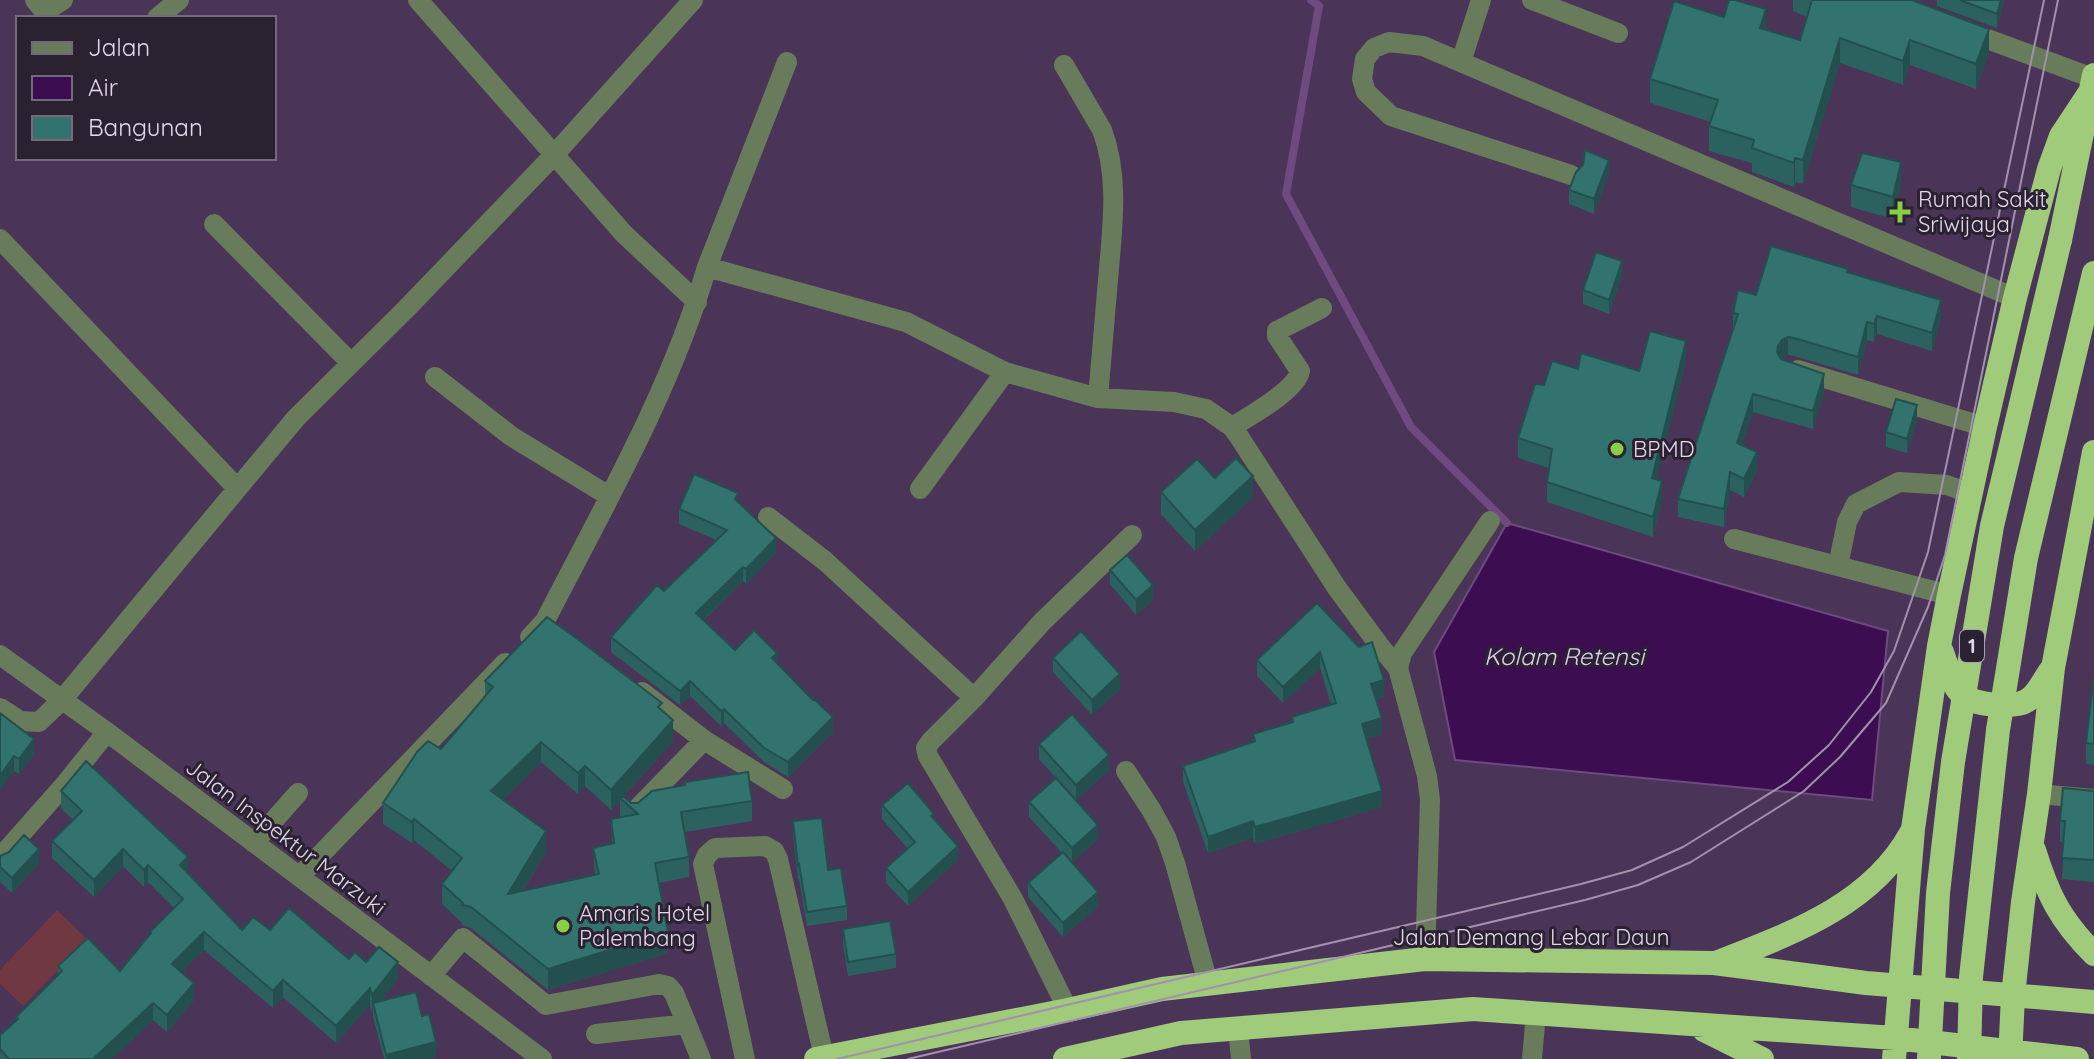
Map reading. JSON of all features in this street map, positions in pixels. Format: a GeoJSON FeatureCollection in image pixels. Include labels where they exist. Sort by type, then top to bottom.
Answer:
{"type":"FeatureCollection","features":[{"type":"Feature","properties":{"kind":"highway","name":"1"},"geometry":{"type":"LineString","coordinates":[[1929,1059],[1938,893],[1953,762],[1992,526],[2060,240],[2092,82]]}},
{"type":"Feature","properties":{"kind":"highway"},"geometry":{"type":"LineString","coordinates":[[1895,1049],[1913,829],[1949,595],[2015,298],[2049,169],[2061,136],[2092,82]]}},
{"type":"Feature","properties":{"kind":"highway","name":"1"},"geometry":{"type":"LineString","coordinates":[[1969,1059],[1971,977],[1998,730],[2026,558],[2094,273]]}},
{"type":"Feature","properties":{"kind":"highway"},"geometry":{"type":"LineString","coordinates":[[2010,1056],[2013,996],[2053,668],[2088,518],[2094,452]]}},
{"type":"Feature","properties":{"kind":"highway"},"geometry":{"type":"LineString","coordinates":[[1939,646],[1952,682],[1972,702],[2015,705],[2026,701],[2053,668]]}},
{"type":"Feature","properties":{"kind":"highway"},"geometry":{"type":"LineString","coordinates":[[1714,963],[1782,937],[1847,901],[1890,865],[1913,829]]}},
{"type":"Feature","properties":{"kind":"highway"},"geometry":{"type":"LineString","coordinates":[[2032,844],[2046,887],[2060,914],[2094,954]]}},
{"type":"Feature","properties":{"kind":"highway","name":"Jalan Demang Lebar Daun"},"geometry":{"type":"LineString","coordinates":[[820,1058],[1162,989],[1425,959],[1714,963],[1899,986],[2094,1002]]}},
{"type":"Feature","properties":{"kind":"highway"},"geometry":{"type":"LineString","coordinates":[[1065,1059],[1181,1033],[1473,1009],[1688,1023],[1895,1049],[2077,1059]]}},
{"type":"Feature","properties":{"kind":"highway"},"geometry":{"type":"LineString","coordinates":[[1688,1023],[1762,1059]]}},
{"type":"Feature","properties":{"kind":"street"},"geometry":{"type":"LineString","coordinates":[[44,10],[63,0]]}},
{"type":"Feature","properties":{"kind":"street"},"geometry":{"type":"LineString","coordinates":[[159,16],[179,0]]}},
{"type":"Feature","properties":{"kind":"street"},"geometry":{"type":"LineString","coordinates":[[0,708],[20,721],[39,722],[62,700],[296,418],[554,155],[693,0]]}},
{"type":"Feature","properties":{"kind":"street"},"geometry":{"type":"LineString","coordinates":[[1461,62],[1481,0]]}},
{"type":"Feature","properties":{"kind":"street"},"geometry":{"type":"LineString","coordinates":[[1532,0],[1618,33]]}},
{"type":"Feature","properties":{"kind":"street"},"geometry":{"type":"LineString","coordinates":[[425,3],[624,234],[697,302]]}},
{"type":"Feature","properties":{"kind":"street"},"geometry":{"type":"LineString","coordinates":[[1952,26],[2092,82]]}},
{"type":"Feature","properties":{"kind":"street"},"geometry":{"type":"LineString","coordinates":[[1571,175],[1391,116],[1366,92],[1362,79],[1365,59],[1374,48],[1389,42],[1423,46],[2015,298]]}},
{"type":"Feature","properties":{"kind":"street"},"geometry":{"type":"LineString","coordinates":[[300,876],[551,625],[659,395],[787,62]]}},
{"type":"Feature","properties":{"kind":"street"},"geometry":{"type":"LineString","coordinates":[[1064,65],[1102,130],[1112,181],[1112,223],[1098,398]]}},
{"type":"Feature","properties":{"kind":"street"},"geometry":{"type":"LineString","coordinates":[[214,224],[351,363]]}},
{"type":"Feature","properties":{"kind":"street"},"geometry":{"type":"LineString","coordinates":[[0,239],[237,488]]}},
{"type":"Feature","properties":{"kind":"street"},"geometry":{"type":"LineString","coordinates":[[707,267],[906,322],[1005,372],[1098,398],[1174,402],[1206,409],[1232,427],[1337,588],[1398,668],[1427,776],[1430,800],[1425,959]]}},
{"type":"Feature","properties":{"kind":"street"},"geometry":{"type":"LineString","coordinates":[[1232,427],[1267,405],[1298,379],[1300,371],[1277,336],[1277,331],[1322,308]]}},
{"type":"Feature","properties":{"kind":"street"},"geometry":{"type":"LineString","coordinates":[[1790,368],[1985,427]]}},
{"type":"Feature","properties":{"kind":"street"},"geometry":{"type":"LineString","coordinates":[[920,489],[1005,372]]}},
{"type":"Feature","properties":{"kind":"street"},"geometry":{"type":"LineString","coordinates":[[435,377],[511,436],[609,496]]}},
{"type":"Feature","properties":{"kind":"street"},"geometry":{"type":"LineString","coordinates":[[1838,566],[1847,522],[1856,504],[1899,482],[1947,485],[1971,494]]}},
{"type":"Feature","properties":{"kind":"street"},"geometry":{"type":"LineString","coordinates":[[768,517],[825,561],[974,698]]}},
{"type":"Feature","properties":{"kind":"street"},"geometry":{"type":"LineString","coordinates":[[1398,668],[1402,653],[1490,521]]}},
{"type":"Feature","properties":{"kind":"street"},"geometry":{"type":"LineString","coordinates":[[1068,1010],[1013,899],[926,748],[1042,622],[1132,535]]}},
{"type":"Feature","properties":{"kind":"street"},"geometry":{"type":"LineString","coordinates":[[1734,539],[1949,595]]}},
{"type":"Feature","properties":{"kind":"street","name":"Jalan Inspektur Marzuki"},"geometry":{"type":"LineString","coordinates":[[0,655],[542,1059]]}},
{"type":"Feature","properties":{"kind":"street"},"geometry":{"type":"LineString","coordinates":[[629,682],[704,740],[783,789]]}},
{"type":"Feature","properties":{"kind":"street"},"geometry":{"type":"LineString","coordinates":[[0,858],[107,732]]}},
{"type":"Feature","properties":{"kind":"street"},"geometry":{"type":"LineString","coordinates":[[635,811],[704,740]]}},
{"type":"Feature","properties":{"kind":"street"},"geometry":{"type":"LineString","coordinates":[[1126,771],[1166,837],[1208,983]]}},
{"type":"Feature","properties":{"kind":"street"},"geometry":{"type":"LineString","coordinates":[[254,843],[298,793]]}},
{"type":"Feature","properties":{"kind":"street"},"geometry":{"type":"LineString","coordinates":[[2039,794],[2094,799]]}},
{"type":"Feature","properties":{"kind":"street"},"geometry":{"type":"LineString","coordinates":[[745,1059],[703,864],[715,848],[765,846],[774,851],[820,1058]]}},
{"type":"Feature","properties":{"kind":"street"},"geometry":{"type":"LineString","coordinates":[[431,976],[463,938],[546,1005],[659,984],[668,986],[674,993],[701,1059]]}},
{"type":"Feature","properties":{"kind":"street"},"geometry":{"type":"LineString","coordinates":[[1532,1059],[1536,1013]]}},
{"type":"Feature","properties":{"kind":"street"},"geometry":{"type":"LineString","coordinates":[[596,1034],[687,1024]]}},
{"type":"Feature","properties":{"kind":"street"},"geometry":{"type":"LineString","coordinates":[[1238,1028],[1241,1059]]}},
{"type":"Feature","properties":{"kind":"shaded area"},"geometry":{"type":"Polygon","coordinates":[[[57,910],[88,940],[23,1006],[0,984],[0,970],[57,910]]]}},
{"type":"Feature","properties":{"kind":"water","name":"Kolam Retensi"},"geometry":{"type":"Polygon","coordinates":[[[1507,523],[1888,631],[1872,800],[1455,760],[1434,652],[1507,523]]]}},
{"type":"Feature","properties":{"kind":"building"},"geometry":{"type":"Polygon","coordinates":[[[1729,0],[1766,9],[1760,28],[1800,40],[1812,0],[1912,0],[1989,29],[1976,64],[1910,40],[1903,61],[1840,38],[1803,160],[1795,158],[1794,163],[1752,148],[1754,140],[1709,126],[1718,100],[1650,79],[1674,1],[1724,17],[1729,0]]]}},
{"type":"Feature","properties":{"kind":"building"},"geometry":{"type":"Polygon","coordinates":[[[1960,0],[2001,0],[1997,14],[1960,0]]]}},
{"type":"Feature","properties":{"kind":"building"},"geometry":{"type":"Polygon","coordinates":[[[1585,150],[1609,160],[1594,199],[1569,190],[1576,172],[1583,165],[1585,150]]]}},
{"type":"Feature","properties":{"kind":"building"},"geometry":{"type":"Polygon","coordinates":[[[1862,153],[1901,162],[1893,197],[1851,185],[1862,153]]]}},
{"type":"Feature","properties":{"kind":"building"},"geometry":{"type":"Polygon","coordinates":[[[1771,246],[1941,300],[1932,333],[1877,316],[1874,324],[1867,322],[1858,357],[1794,338],[1782,340],[1777,352],[1781,359],[1824,374],[1813,411],[1753,394],[1737,443],[1757,452],[1744,479],[1730,472],[1724,509],[1678,499],[1738,314],[1733,313],[1738,290],[1756,295],[1771,246]]]}},
{"type":"Feature","properties":{"kind":"building"},"geometry":{"type":"Polygon","coordinates":[[[1596,252],[1622,261],[1609,300],[1583,290],[1596,252]]]}},
{"type":"Feature","properties":{"kind":"building"},"geometry":{"type":"Polygon","coordinates":[[[1650,331],[1686,341],[1652,478],[1662,481],[1653,517],[1547,482],[1552,449],[1518,438],[1535,384],[1544,385],[1552,361],[1578,369],[1581,353],[1639,371],[1650,331]]]}},
{"type":"Feature","properties":{"kind":"building"},"geometry":{"type":"Polygon","coordinates":[[[1896,399],[1917,405],[1907,439],[1886,432],[1896,399]]]}},
{"type":"Feature","properties":{"kind":"building"},"geometry":{"type":"Polygon","coordinates":[[[1236,458],[1253,476],[1195,530],[1161,492],[1197,459],[1215,478],[1236,458]]]}},
{"type":"Feature","properties":{"kind":"building"},"geometry":{"type":"Polygon","coordinates":[[[694,474],[738,493],[735,499],[776,538],[696,613],[735,650],[754,630],[777,653],[772,658],[833,717],[788,762],[764,748],[690,681],[680,691],[611,637],[657,585],[664,591],[727,530],[679,509],[694,474]]]}},
{"type":"Feature","properties":{"kind":"building"},"geometry":{"type":"Polygon","coordinates":[[[1127,555],[1153,585],[1136,600],[1110,570],[1127,555]]]}},
{"type":"Feature","properties":{"kind":"building"},"geometry":{"type":"Polygon","coordinates":[[[1317,603],[1359,647],[1372,642],[1384,680],[1371,684],[1382,718],[1362,724],[1382,791],[1255,827],[1253,821],[1208,837],[1183,766],[1255,741],[1253,734],[1293,722],[1292,717],[1336,703],[1320,652],[1283,687],[1257,660],[1317,603]]]}},
{"type":"Feature","properties":{"kind":"building"},"geometry":{"type":"Polygon","coordinates":[[[547,617],[662,703],[658,707],[673,720],[611,790],[585,766],[578,773],[541,742],[491,791],[546,831],[508,894],[599,874],[593,848],[614,843],[611,819],[638,814],[620,798],[638,803],[652,791],[685,785],[685,782],[748,772],[752,801],[681,812],[689,857],[655,863],[668,932],[548,969],[471,907],[462,905],[442,884],[462,858],[414,819],[412,822],[383,803],[417,752],[428,741],[441,749],[493,687],[485,681],[547,617]]]}},
{"type":"Feature","properties":{"kind":"building"},"geometry":{"type":"Polygon","coordinates":[[[1081,631],[1120,674],[1092,700],[1053,658],[1081,631]]]}},
{"type":"Feature","properties":{"kind":"building"},"geometry":{"type":"Polygon","coordinates":[[[2094,677],[2094,744],[2086,743],[2094,677]]]}},
{"type":"Feature","properties":{"kind":"building"},"geometry":{"type":"Polygon","coordinates":[[[0,713],[34,739],[19,759],[14,756],[0,776],[0,713]]]}},
{"type":"Feature","properties":{"kind":"building"},"geometry":{"type":"Polygon","coordinates":[[[1072,714],[1109,755],[1076,785],[1039,744],[1072,714]]]}},
{"type":"Feature","properties":{"kind":"building"},"geometry":{"type":"Polygon","coordinates":[[[86,761],[188,857],[180,865],[242,930],[253,917],[270,930],[289,908],[349,959],[355,952],[366,962],[379,947],[398,962],[372,995],[370,988],[336,1026],[283,980],[273,991],[204,932],[172,964],[194,983],[167,1015],[153,1003],[93,1059],[9,1059],[0,1049],[0,1035],[62,971],[58,966],[88,938],[120,971],[150,932],[183,899],[148,865],[144,870],[123,849],[94,880],[52,841],[82,811],[61,791],[86,761]]]}},
{"type":"Feature","properties":{"kind":"building"},"geometry":{"type":"Polygon","coordinates":[[[1056,778],[1098,825],[1072,848],[1029,802],[1056,778]]]}},
{"type":"Feature","properties":{"kind":"building"},"geometry":{"type":"Polygon","coordinates":[[[908,783],[934,814],[931,816],[958,846],[908,892],[886,868],[915,842],[882,805],[908,783]]]}},
{"type":"Feature","properties":{"kind":"building"},"geometry":{"type":"Polygon","coordinates":[[[2063,788],[2094,791],[2094,860],[2062,858],[2065,821],[2060,821],[2063,788]]]}},
{"type":"Feature","properties":{"kind":"building"},"geometry":{"type":"Polygon","coordinates":[[[822,818],[828,870],[841,868],[847,906],[807,912],[793,821],[822,818]]]}},
{"type":"Feature","properties":{"kind":"building"},"geometry":{"type":"Polygon","coordinates":[[[24,835],[39,849],[12,878],[0,867],[0,856],[9,852],[24,835]]]}},
{"type":"Feature","properties":{"kind":"building"},"geometry":{"type":"Polygon","coordinates":[[[1063,852],[1098,892],[1063,923],[1028,883],[1063,852]]]}},
{"type":"Feature","properties":{"kind":"building"},"geometry":{"type":"Polygon","coordinates":[[[890,921],[896,954],[848,962],[843,929],[890,921]]]}},
{"type":"Feature","properties":{"kind":"building"},"geometry":{"type":"Polygon","coordinates":[[[416,992],[422,1016],[429,1014],[436,1042],[386,1055],[373,1003],[416,992]]]}},
{"type":"Feature","properties":{"kind":"waterway"},"geometry":{"type":"LineString","coordinates":[[1311,0],[1319,6],[1286,194],[1411,427],[1507,523]]}},
{"type":"Feature","properties":{"kind":"tram line"},"geometry":{"type":"LineString","coordinates":[[837,1059],[1632,870],[1683,847],[1788,782],[1829,745],[1871,692],[1894,651],[1928,552],[2044,0]]}},
{"type":"Feature","properties":{"kind":"tram line"},"geometry":{"type":"LineString","coordinates":[[908,1059],[1638,885],[1691,862],[1804,791],[1840,757],[1886,703],[1928,607],[1945,555],[2058,0]]}},
{"type":"Feature","properties":{"kind":"place","name":"Rumah Sakit Sriwijaya"},"geometry":{"type":"Point","coordinates":[1900,212]}},
{"type":"Feature","properties":{"kind":"place","name":"BPMD"},"geometry":{"type":"Point","coordinates":[1617,449]}},
{"type":"Feature","properties":{"kind":"place","name":"Amaris Hotel Palembang"},"geometry":{"type":"Point","coordinates":[563,926]}}]}
